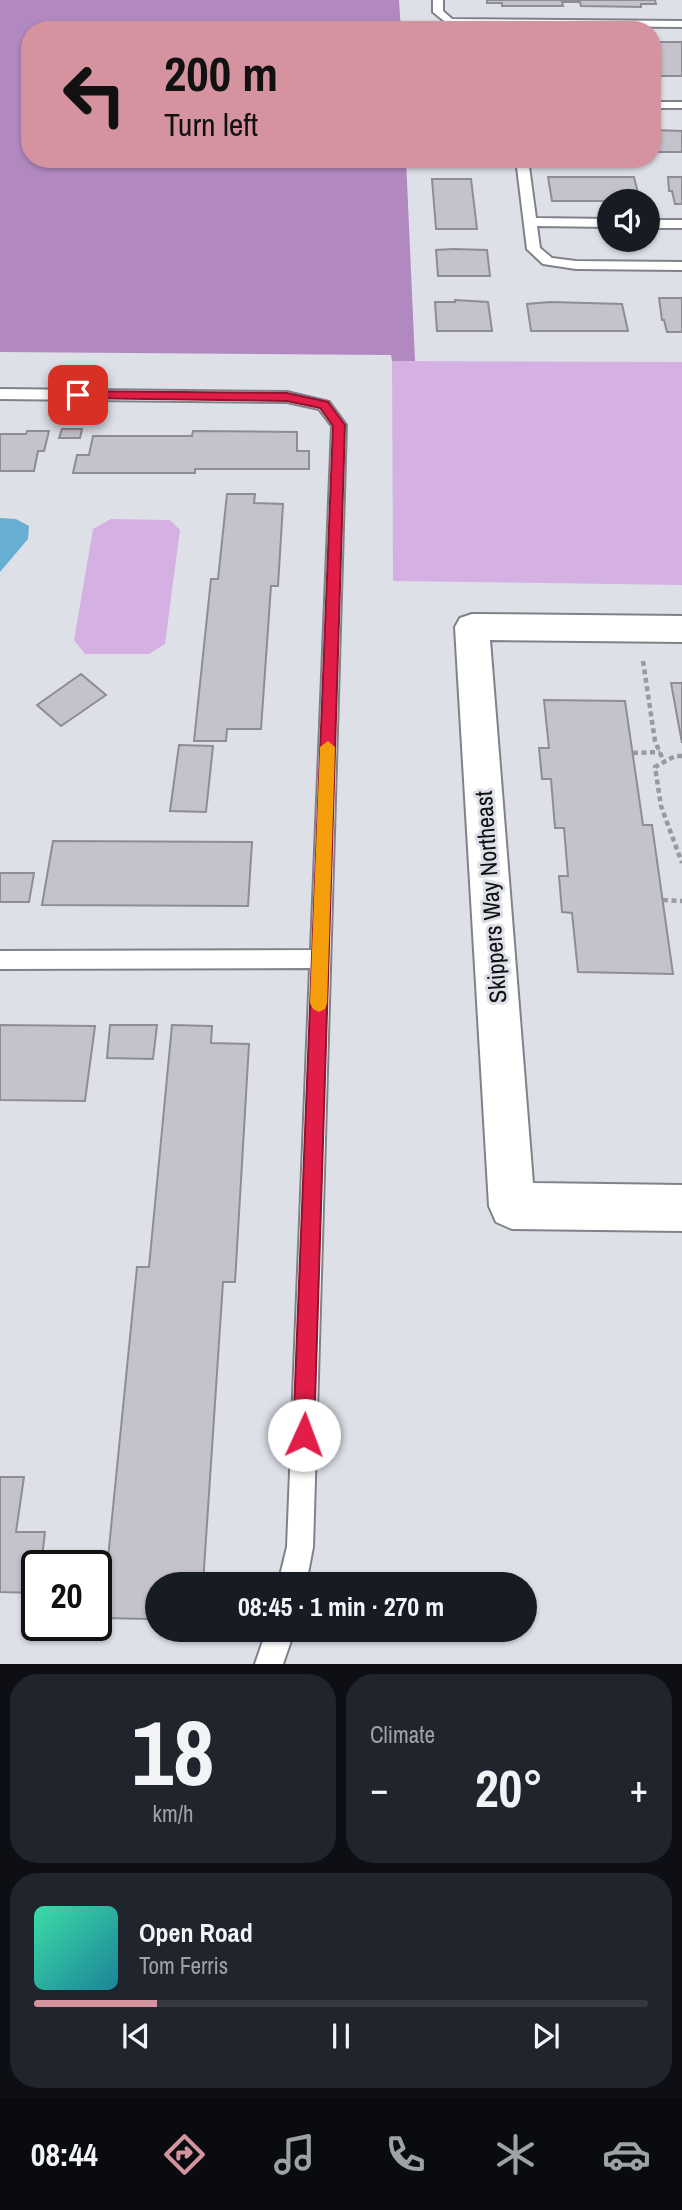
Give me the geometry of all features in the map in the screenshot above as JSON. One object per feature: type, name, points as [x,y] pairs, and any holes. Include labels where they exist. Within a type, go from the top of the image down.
[{"type":"street","name":"Skippers Way Northeast","points":[[682,629],[472,627],[512,1206],[682,1208]]},
{"type":"lane","points":[[438,0],[438,12],[448,21]]},
{"type":"lane","points":[[661,24],[682,24]]},
{"type":"lane","points":[[661,105],[682,105]]},
{"type":"lane","points":[[524,168],[534,249],[548,261],[576,265],[682,266]]},
{"type":"lane","points":[[530,222],[597,223]]},
{"type":"lane","points":[[660,224],[682,224]]},
{"type":"lane","points":[[0,394],[287,397],[324,405],[339,425],[300,1547],[295,1572]]},
{"type":"lane","points":[[0,960],[320,959]]},
{"type":"lane","points":[[269,1664],[277,1642]]},
{"type":"path","points":[[638,628],[656,741],[664,762]]},
{"type":"path","points":[[633,753],[660,752]]},
{"type":"path","points":[[682,756],[655,767],[656,783],[682,863]]},
{"type":"path","points":[[663,900],[682,901]]},
{"type":"shaded area","points":[[0,0],[399,0],[400,21],[21,21],[21,168],[406,168],[415,361],[392,361],[391,355],[0,352]]},
{"type":"shaded area","points":[[392,361],[682,362],[682,585],[393,581]]},
{"type":"shaded area","points":[[111,519],[170,520],[180,530],[165,644],[149,654],[85,654],[74,640],[93,529]]},
{"type":"water","points":[[0,518],[16,519],[29,526],[28,539],[0,572]]},
{"type":"building","points":[[487,0],[655,0],[656,4],[641,4],[641,7],[581,6],[580,2],[562,2],[563,6],[502,6],[502,3],[487,3]]},
{"type":"building","points":[[661,42],[682,42],[682,76],[661,76]]},
{"type":"building","points":[[661,130],[682,131],[682,152],[661,152]]},
{"type":"building","points":[[548,177],[634,177],[637,189],[597,189],[597,201],[552,201]]},
{"type":"building","points":[[668,177],[682,177],[682,204],[675,204],[672,191],[669,191]]},
{"type":"building","points":[[432,179],[471,179],[477,229],[436,229]]},
{"type":"building","points":[[436,250],[487,250],[490,276],[438,276]]},
{"type":"building","points":[[659,298],[682,298],[682,332],[667,332],[662,320]]},
{"type":"building","points":[[435,302],[488,302],[492,331],[437,331]]},
{"type":"building","points":[[527,304],[622,304],[628,331],[531,331]]},
{"type":"building","points":[[62,429],[82,429],[80,438],[59,438]]},
{"type":"building","points":[[27,431],[49,431],[44,451],[38,451],[34,471],[0,471],[0,434],[26,434]]},
{"type":"building","points":[[193,431],[297,432],[297,451],[309,451],[309,469],[73,473],[77,455],[89,455],[93,436],[192,436]]},
{"type":"building","points":[[227,494],[255,494],[254,503],[283,504],[278,586],[271,586],[261,729],[227,729],[226,741],[194,741],[211,579],[218,579]]},
{"type":"building","points":[[81,674],[106,695],[61,726],[37,705]]},
{"type":"building","points":[[671,683],[682,683],[682,743]]},
{"type":"building","points":[[544,700],[625,701],[643,825],[652,825],[673,974],[578,972],[572,913],[562,912],[559,876],[568,876],[564,828],[555,828],[551,779],[542,779],[539,748],[549,748]]},
{"type":"building","points":[[179,745],[213,746],[206,812],[170,811]]},
{"type":"building","points":[[53,841],[252,842],[248,906],[42,905]]},
{"type":"building","points":[[0,873],[34,873],[29,902],[0,902]]},
{"type":"building","points":[[0,1025],[95,1026],[85,1101],[0,1100]]},
{"type":"building","points":[[110,1025],[157,1025],[153,1059],[107,1058]]},
{"type":"building","points":[[172,1025],[212,1026],[211,1043],[249,1044],[235,1282],[223,1282],[204,1572],[145,1572],[145,1619],[112,1618],[112,1550],[109,1550],[137,1267],[149,1267]]},
{"type":"building","points":[[0,1477],[24,1477],[16,1532],[45,1532],[43,1550],[21,1550],[21,1593],[0,1592]]},
{"type":"slow traffic","points":[[319,1003],[328,747]]},
{"type":"route","points":[[78,395],[287,397],[324,405],[339,425],[304,1435]]}]
